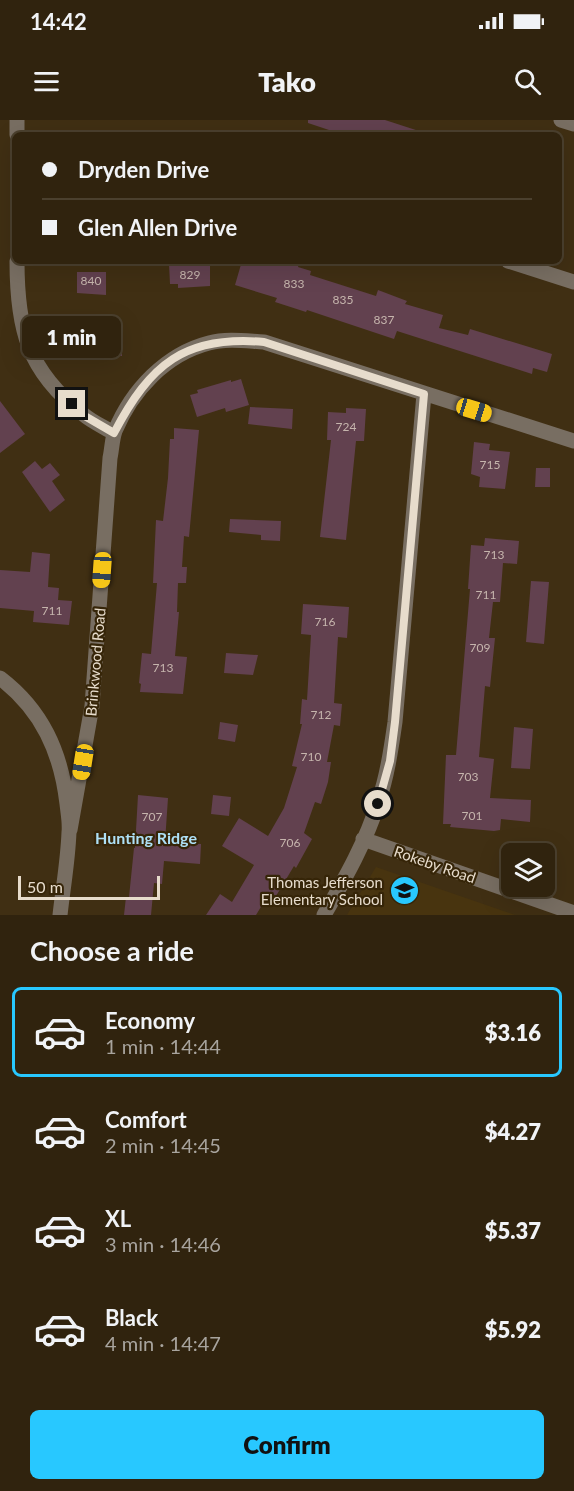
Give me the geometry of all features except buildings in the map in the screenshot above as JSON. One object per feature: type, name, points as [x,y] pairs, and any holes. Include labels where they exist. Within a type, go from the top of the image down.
[{"type":"street","points":[[561,120],[574,124]]},
{"type":"street","points":[[17,264],[20,315],[26,342],[38,368],[83,415],[114,433]]},
{"type":"street","points":[[517,264],[574,282]]},
{"type":"street","name":"Brinkwood Road","points":[[69,830],[92,706],[110,458],[114,433],[142,386],[161,367],[185,352],[210,342],[239,340],[264,342],[574,441]]},
{"type":"street","points":[[324,915],[363,839],[378,804],[390,761],[424,394]]},
{"type":"street","points":[[0,678],[17,691],[38,717],[56,750],[64,782],[69,830],[60,915]]},
{"type":"street","name":"Rokeby Road","points":[[363,839],[574,913]]},
{"type":"shaded area","name":"Thomas Jefferson Elementary School","points":[[376,867],[515,915],[347,915]]},
{"type":"place","name":"Thomas Jefferson Elementary School","points":[[404,891]]},
{"type":"district","name":"Hunting Ridge","points":[[146,837]]},
{"type":"route","points":[[72,404],[83,415],[114,433],[142,386],[161,367],[185,352],[210,342],[239,340],[264,342],[424,394],[395,722],[390,761],[378,804]]}]
